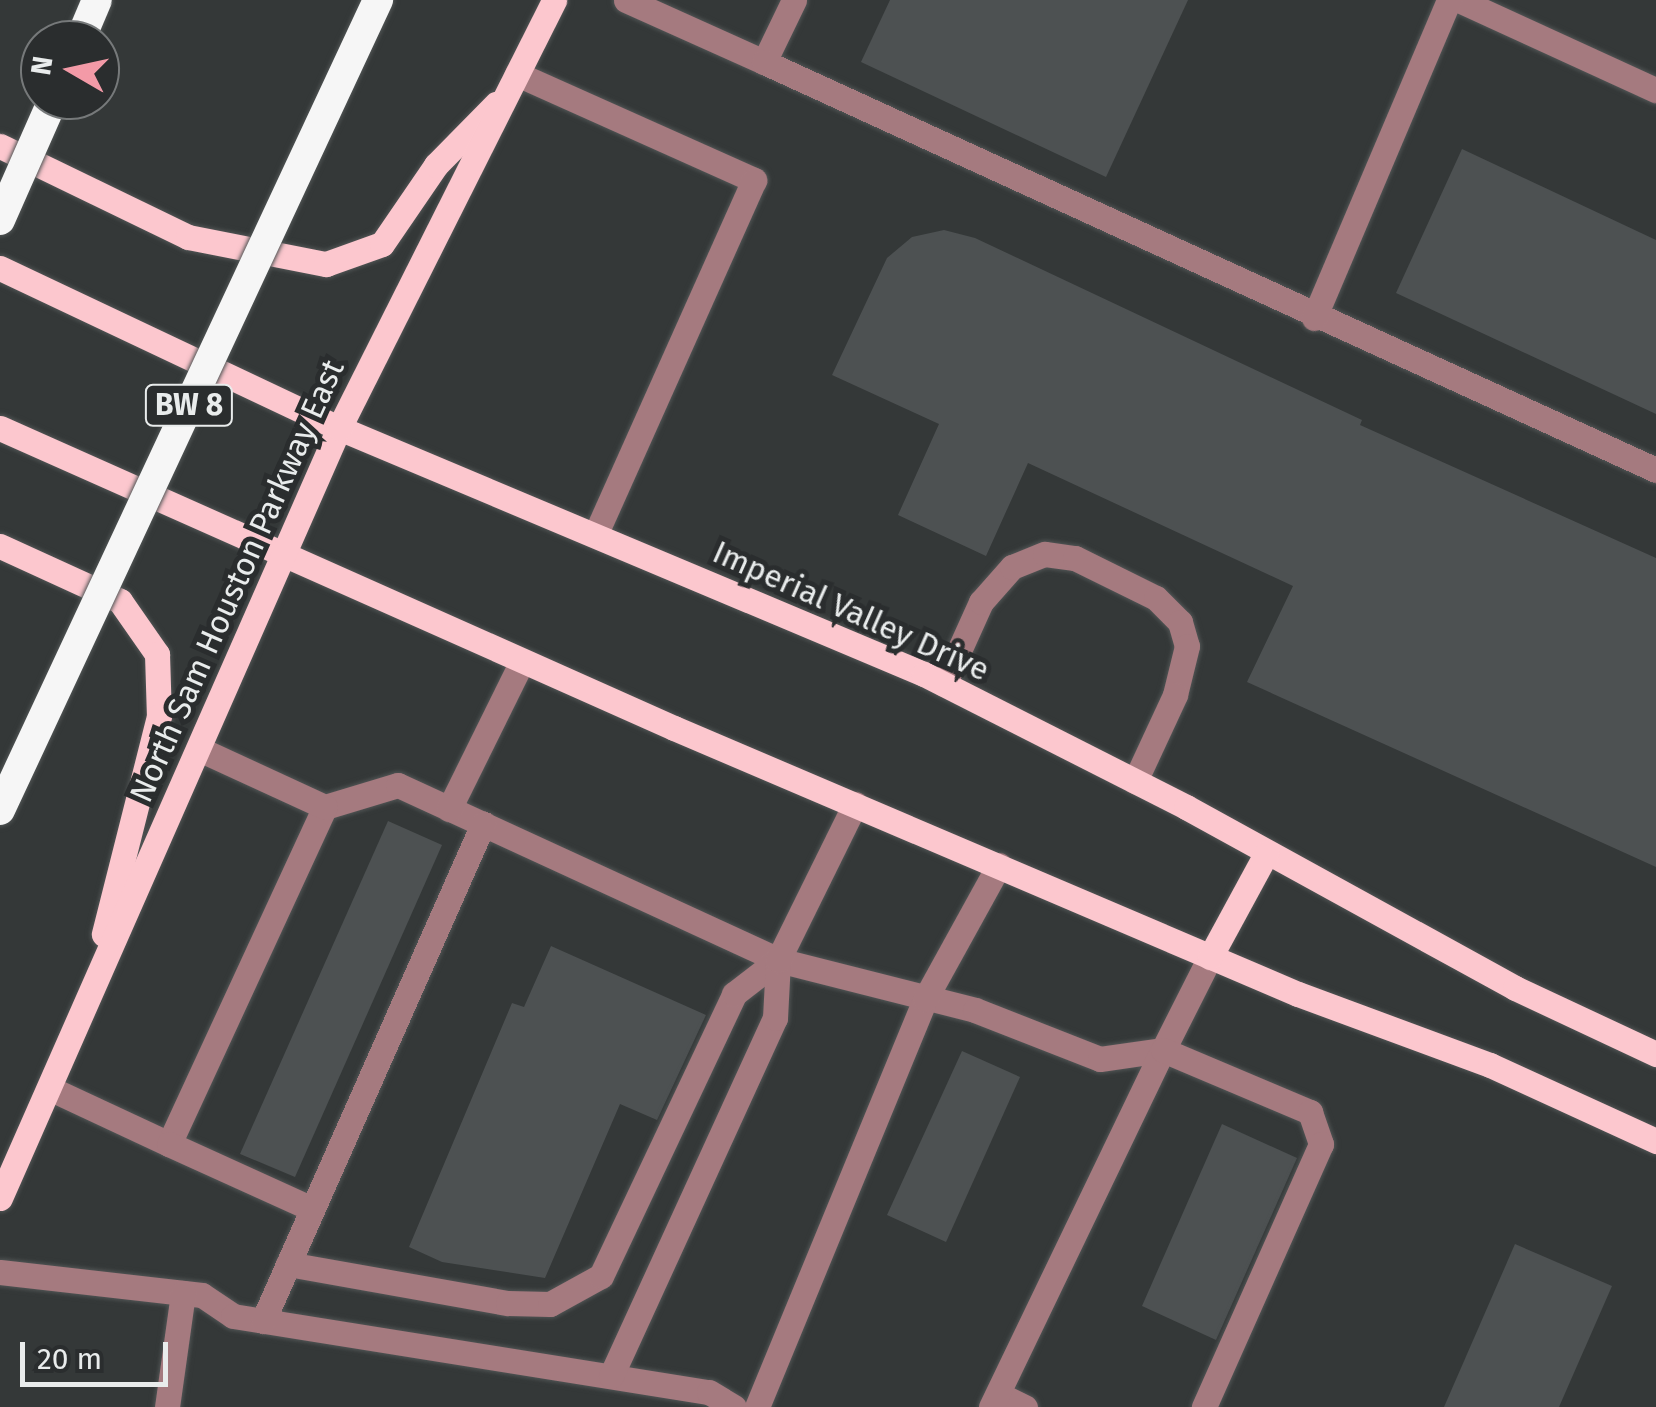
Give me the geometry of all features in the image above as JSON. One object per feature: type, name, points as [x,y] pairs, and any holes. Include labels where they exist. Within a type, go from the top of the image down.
[{"type":"highway","name":"BW 8","points":[[0,810],[378,0]]},
{"type":"highway","points":[[0,220],[44,120]]},
{"type":"main road","name":"North Sam Houston Parkway East","points":[[0,1198],[339,428],[554,0]]},
{"type":"main road","points":[[0,146],[188,236],[326,264],[382,244],[436,166],[512,83]]},
{"type":"main road","name":"Imperial Valley Drive","points":[[0,268],[339,428],[944,684],[1134,781],[1515,988],[1656,1054]]},
{"type":"main road","points":[[0,428],[522,661],[1210,957],[1490,1065],[1656,1142]]},
{"type":"main road","points":[[0,546],[120,601],[157,654],[158,716],[88,1002]]},
{"type":"main road","points":[[1210,957],[1267,852]]},
{"type":"lane","points":[[626,0],[1314,318],[1656,470]]},
{"type":"lane","points":[[764,62],[794,0]]},
{"type":"lane","points":[[1314,318],[1450,0]]},
{"type":"lane","points":[[1458,0],[1656,90]]},
{"type":"lane","points":[[512,83],[754,180],[595,535]]},
{"type":"lane","points":[[944,684],[981,602],[1012,567],[1045,554],[1076,558],[1156,598],[1180,622],[1188,646],[1175,695],[1134,781]]},
{"type":"lane","points":[[450,809],[522,661]]},
{"type":"lane","points":[[199,749],[326,807],[398,785],[778,960],[975,1010],[1100,1059],[1163,1050],[1310,1112],[1320,1144],[1204,1407]]},
{"type":"lane","points":[[611,1376],[775,1018],[778,960],[855,804]]},
{"type":"lane","points":[[170,1144],[326,807]]},
{"type":"lane","points":[[263,1321],[484,824]]},
{"type":"lane","points":[[757,1407],[925,999],[999,866]]},
{"type":"lane","points":[[1025,1407],[994,1400],[1210,957]]},
{"type":"lane","points":[[288,1264],[508,1303],[550,1304],[601,1276],[734,994],[778,960]]},
{"type":"lane","points":[[49,1088],[312,1209]]},
{"type":"lane","points":[[0,1272],[202,1295],[233,1316],[709,1392],[734,1407]]},
{"type":"lane","points":[[168,1407],[183,1293]]},
{"type":"building","points":[[890,0],[1188,0],[1106,177],[861,62]]},
{"type":"building","points":[[1462,149],[1656,240],[1656,414],[1396,293]]},
{"type":"building","points":[[944,230],[975,238],[1362,420],[1360,425],[1656,558],[1656,867],[1247,682],[1293,586],[1028,463],[986,556],[898,515],[939,424],[832,375],[887,258],[912,237]]},
{"type":"building","points":[[388,821],[442,845],[295,1177],[240,1154]]},
{"type":"building","points":[[551,946],[706,1015],[657,1120],[620,1104],[545,1278],[442,1262],[409,1247],[512,1003],[524,1007]]},
{"type":"building","points":[[962,1051],[1020,1077],[946,1242],[887,1215]]},
{"type":"building","points":[[1222,1124],[1297,1158],[1216,1340],[1142,1306]]},
{"type":"building","points":[[1515,1244],[1612,1286],[1559,1407],[1444,1407]]}]
